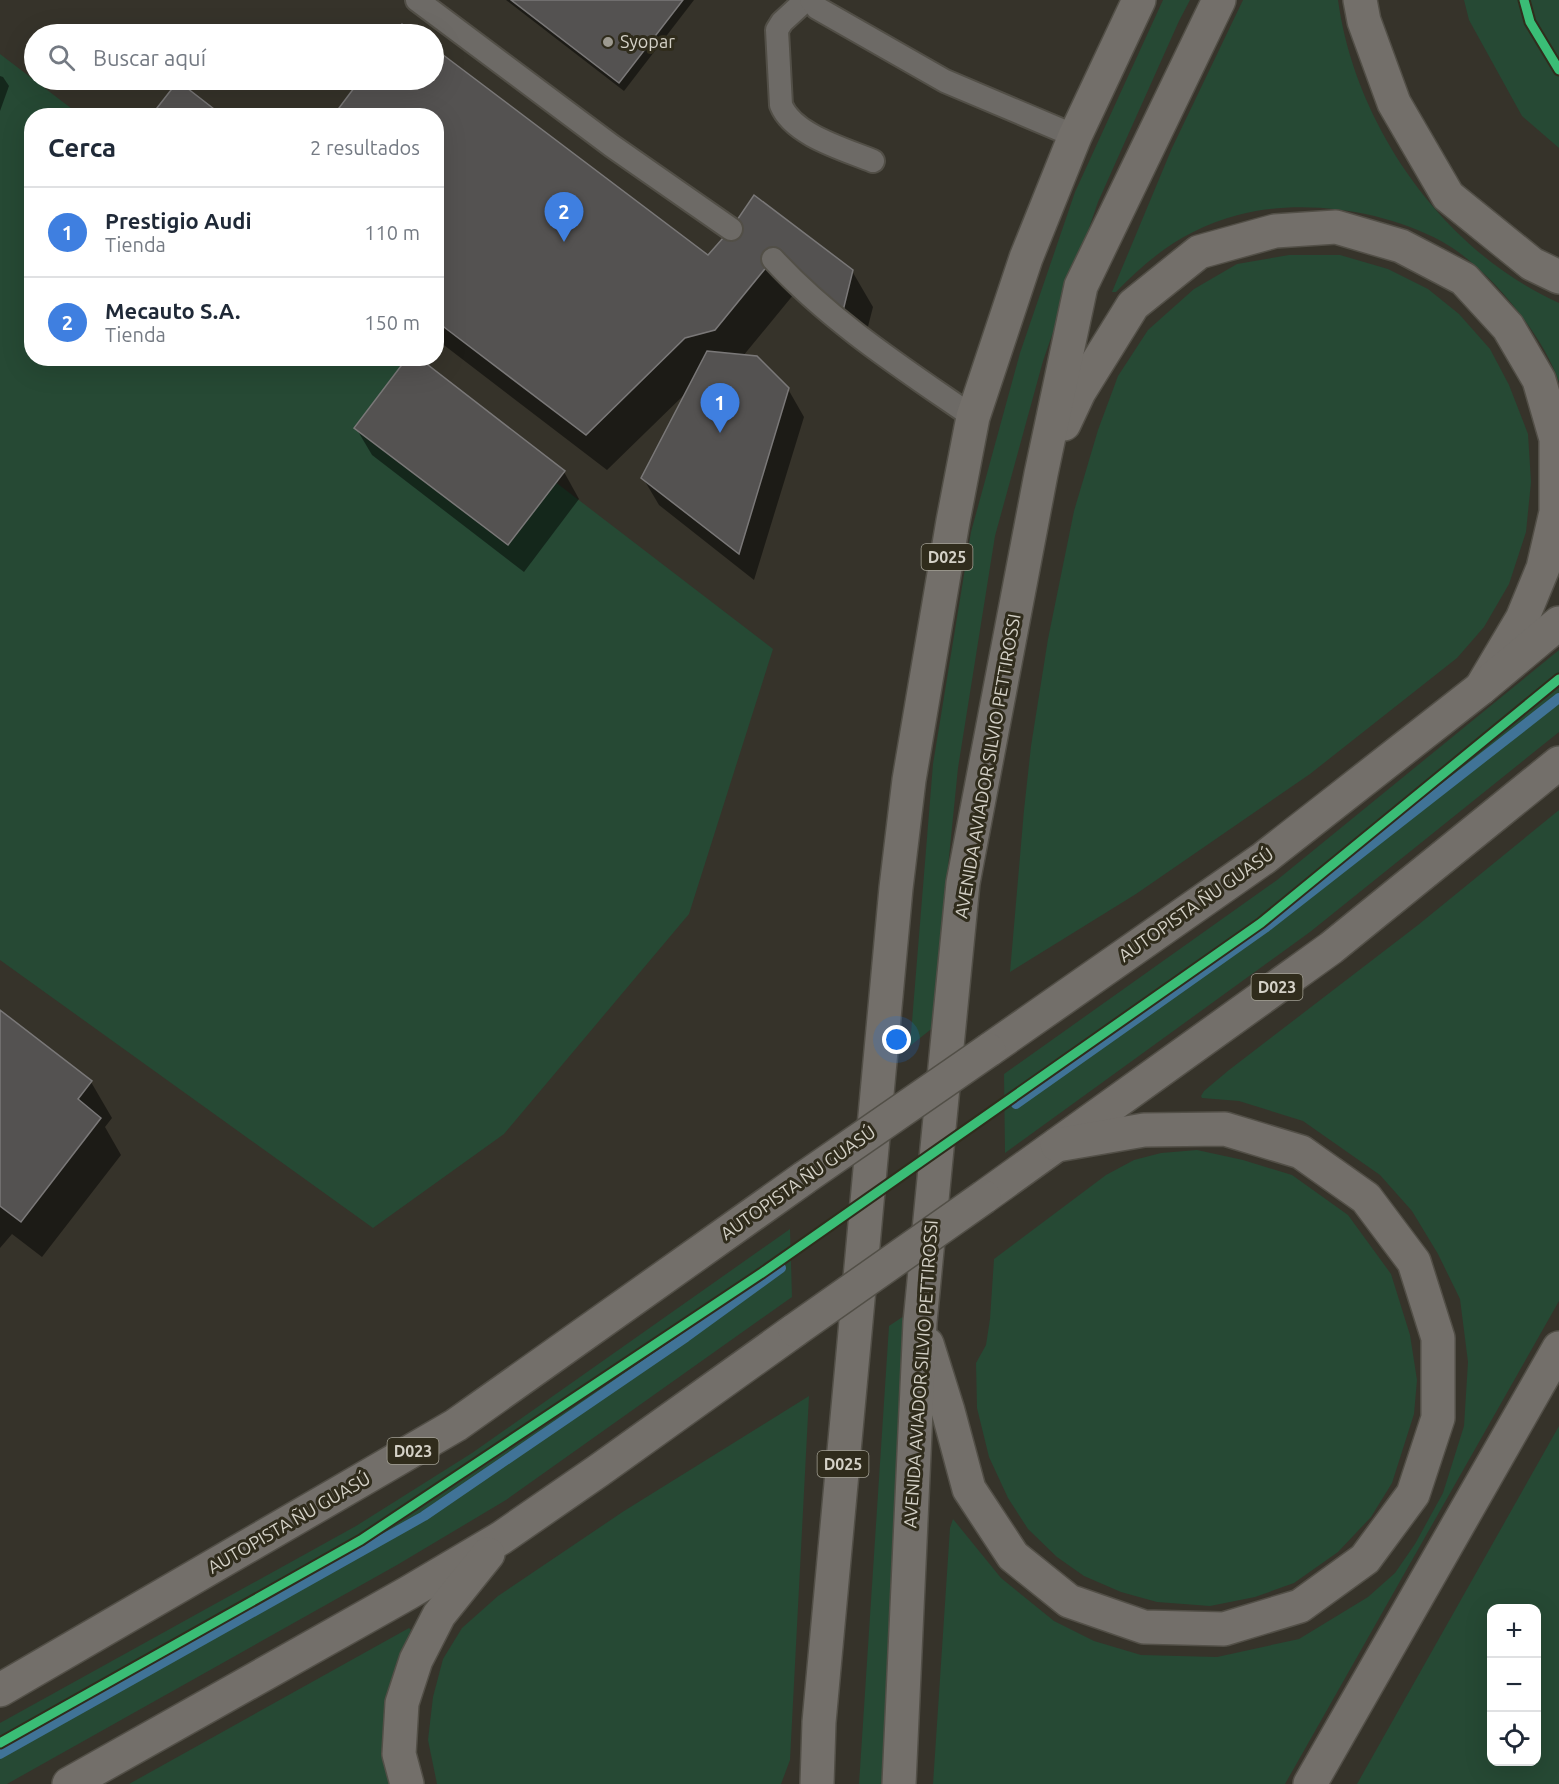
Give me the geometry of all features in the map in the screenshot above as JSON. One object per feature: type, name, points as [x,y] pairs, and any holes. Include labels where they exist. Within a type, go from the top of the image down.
[{"type":"highway","name":"D025","points":[[817,1784],[819,1722],[896,888],[909,780],[953,521],[973,417],[1026,258],[1075,136],[1139,0]]},
{"type":"highway","name":"AVENIDA AVIADOR SILVIO PETTIROSSI","points":[[899,1784],[920,1322],[963,883],[1041,474],[1081,286],[1220,0]]},
{"type":"highway","points":[[1360,0],[1364,21],[1394,103],[1448,196],[1532,264],[1559,277]]},
{"type":"highway","points":[[1041,474],[1079,392],[1133,305],[1199,252],[1275,231],[1336,227],[1401,246],[1464,279],[1508,327],[1539,380],[1556,440],[1556,512],[1543,568],[1522,619],[1481,688]]},
{"type":"highway","name":"AUTOPISTA ÑU GUASÚ","points":[[0,1690],[456,1425],[804,1178],[1264,858],[1481,688],[1559,623]]},
{"type":"highway","name":"D023","points":[[69,1784],[398,1599],[501,1538],[984,1197],[1331,948],[1559,764]]},
{"type":"highway","points":[[920,1322],[948,1411],[969,1489],[1013,1556],[1070,1601],[1144,1627],[1224,1629],[1300,1606],[1365,1559],[1413,1494],[1438,1418],[1438,1338],[1417,1273],[1413,1262],[1366,1198],[1301,1152],[1224,1129],[1144,1130],[1057,1145]]},
{"type":"highway","points":[[1310,1784],[1559,1348]]},
{"type":"highway","points":[[407,1784],[399,1755],[402,1703],[416,1660],[439,1615],[501,1538]]},
{"type":"highway","points":[[803,1784],[819,1722]]},
{"type":"lane","points":[[417,0],[612,146],[731,229]]},
{"type":"lane","points":[[806,0],[782,22],[777,30],[783,111],[800,129],[873,161]]},
{"type":"lane","points":[[811,0],[818,8],[945,81],[1075,136]]},
{"type":"lane","points":[[773,259],[865,342],[973,417]]},
{"type":"green space","points":[[1163,0],[1190,0],[1098,202],[1043,361],[995,536],[958,768],[941,936],[935,1026],[910,1046],[933,764],[971,532],[1020,353],[1075,192]]},
{"type":"green space","points":[[1243,0],[1338,0],[1348,47],[1363,93],[1385,137],[1411,179],[1443,217],[1478,251],[1517,280],[1559,303],[1559,382],[1540,343],[1511,302],[1476,266],[1441,241],[1418,230],[1368,215],[1342,210],[1288,208],[1238,215],[1202,228],[1171,245],[1143,266],[1116,292],[1112,292],[1172,148]]},
{"type":"green space","points":[[1464,0],[1559,0],[1559,148],[1522,116],[1469,20]]},
{"type":"green space","points":[[0,54],[24,72],[24,90],[47,90],[71,108],[24,108],[24,366],[404,366],[773,649],[689,914],[504,1134],[373,1228],[0,960]]},
{"type":"green space","points":[[1289,255],[1340,255],[1388,269],[1428,289],[1459,314],[1490,349],[1509,385],[1528,434],[1531,482],[1526,532],[1509,584],[1484,627],[1457,658],[1310,774],[1136,894],[1010,972],[1031,746],[1048,639],[1074,511],[1098,430],[1118,376],[1148,330],[1194,289],[1237,264]]},
{"type":"green space","points":[[1559,650],[1559,732],[1310,932],[1005,1153],[1004,1074],[1277,880]]},
{"type":"green space","points":[[1559,810],[1559,1301],[1285,1784],[933,1784],[950,1528],[953,1519],[1001,1578],[1054,1621],[1094,1641],[1141,1655],[1217,1657],[1299,1639],[1368,1597],[1395,1573],[1415,1544],[1443,1493],[1464,1426],[1468,1362],[1460,1299],[1438,1254],[1412,1211],[1380,1175],[1303,1121],[1239,1101],[1202,1098],[1201,1096],[1229,1070],[1418,925]]},
{"type":"green space","points":[[1197,1150],[1243,1160],[1292,1175],[1348,1215],[1391,1274],[1410,1335],[1417,1380],[1414,1414],[1392,1483],[1371,1517],[1338,1552],[1294,1583],[1255,1597],[1210,1606],[1157,1602],[1121,1592],[1084,1576],[1057,1557],[1028,1529],[1008,1498],[989,1457],[977,1408],[976,1363],[986,1345],[994,1259],[1106,1175],[1134,1160],[1161,1153]]},
{"type":"green space","points":[[790,1229],[792,1297],[506,1500],[397,1565],[7,1784],[0,1784],[0,1723],[356,1526],[472,1453]]},
{"type":"green space","points":[[913,1310],[882,1784],[859,1784],[889,1326]]},
{"type":"green space","points":[[809,1396],[790,1760],[781,1784],[437,1784],[428,1740],[433,1697],[443,1659],[462,1628],[498,1596],[624,1511]]},
{"type":"green space","points":[[1559,1426],[1559,1784],[1357,1784]]},
{"type":"green space","points":[[409,1628],[411,1630],[396,1665],[385,1708],[392,1784],[129,1784]]},
{"type":"building","name":"Syopar","points":[[511,0],[683,0],[619,83]]},
{"type":"building","points":[[444,56],[708,255],[731,229],[754,195],[853,270],[842,315],[773,259],[715,330],[685,338],[586,435],[444,327],[444,108],[339,108],[352,90],[444,90]]},
{"type":"building","points":[[171,90],[190,90],[213,108],[157,108]]},
{"type":"building","points":[[707,351],[757,356],[789,388],[739,554],[641,478]]},
{"type":"building","points":[[401,366],[429,366],[565,471],[508,545],[354,428]]},
{"type":"building","points":[[0,1010],[92,1081],[78,1099],[101,1118],[21,1222],[0,1206]]},
{"type":"waterway","points":[[1016,1104],[1265,928],[1559,698]]},
{"type":"waterway","points":[[0,1754],[424,1516],[686,1337],[781,1268]]},
{"type":"cycle path","points":[[1524,0],[1530,22],[1559,70]]},
{"type":"cycle path","points":[[0,1743],[361,1540],[762,1273],[1261,923],[1559,679]]},
{"type":"place","name":"Syopar","points":[[608,42]]},
{"type":"place","name":"Mecauto S.A.","points":[[564,242]]},
{"type":"place","name":"Prestigio Audi","points":[[720,433]]}]
